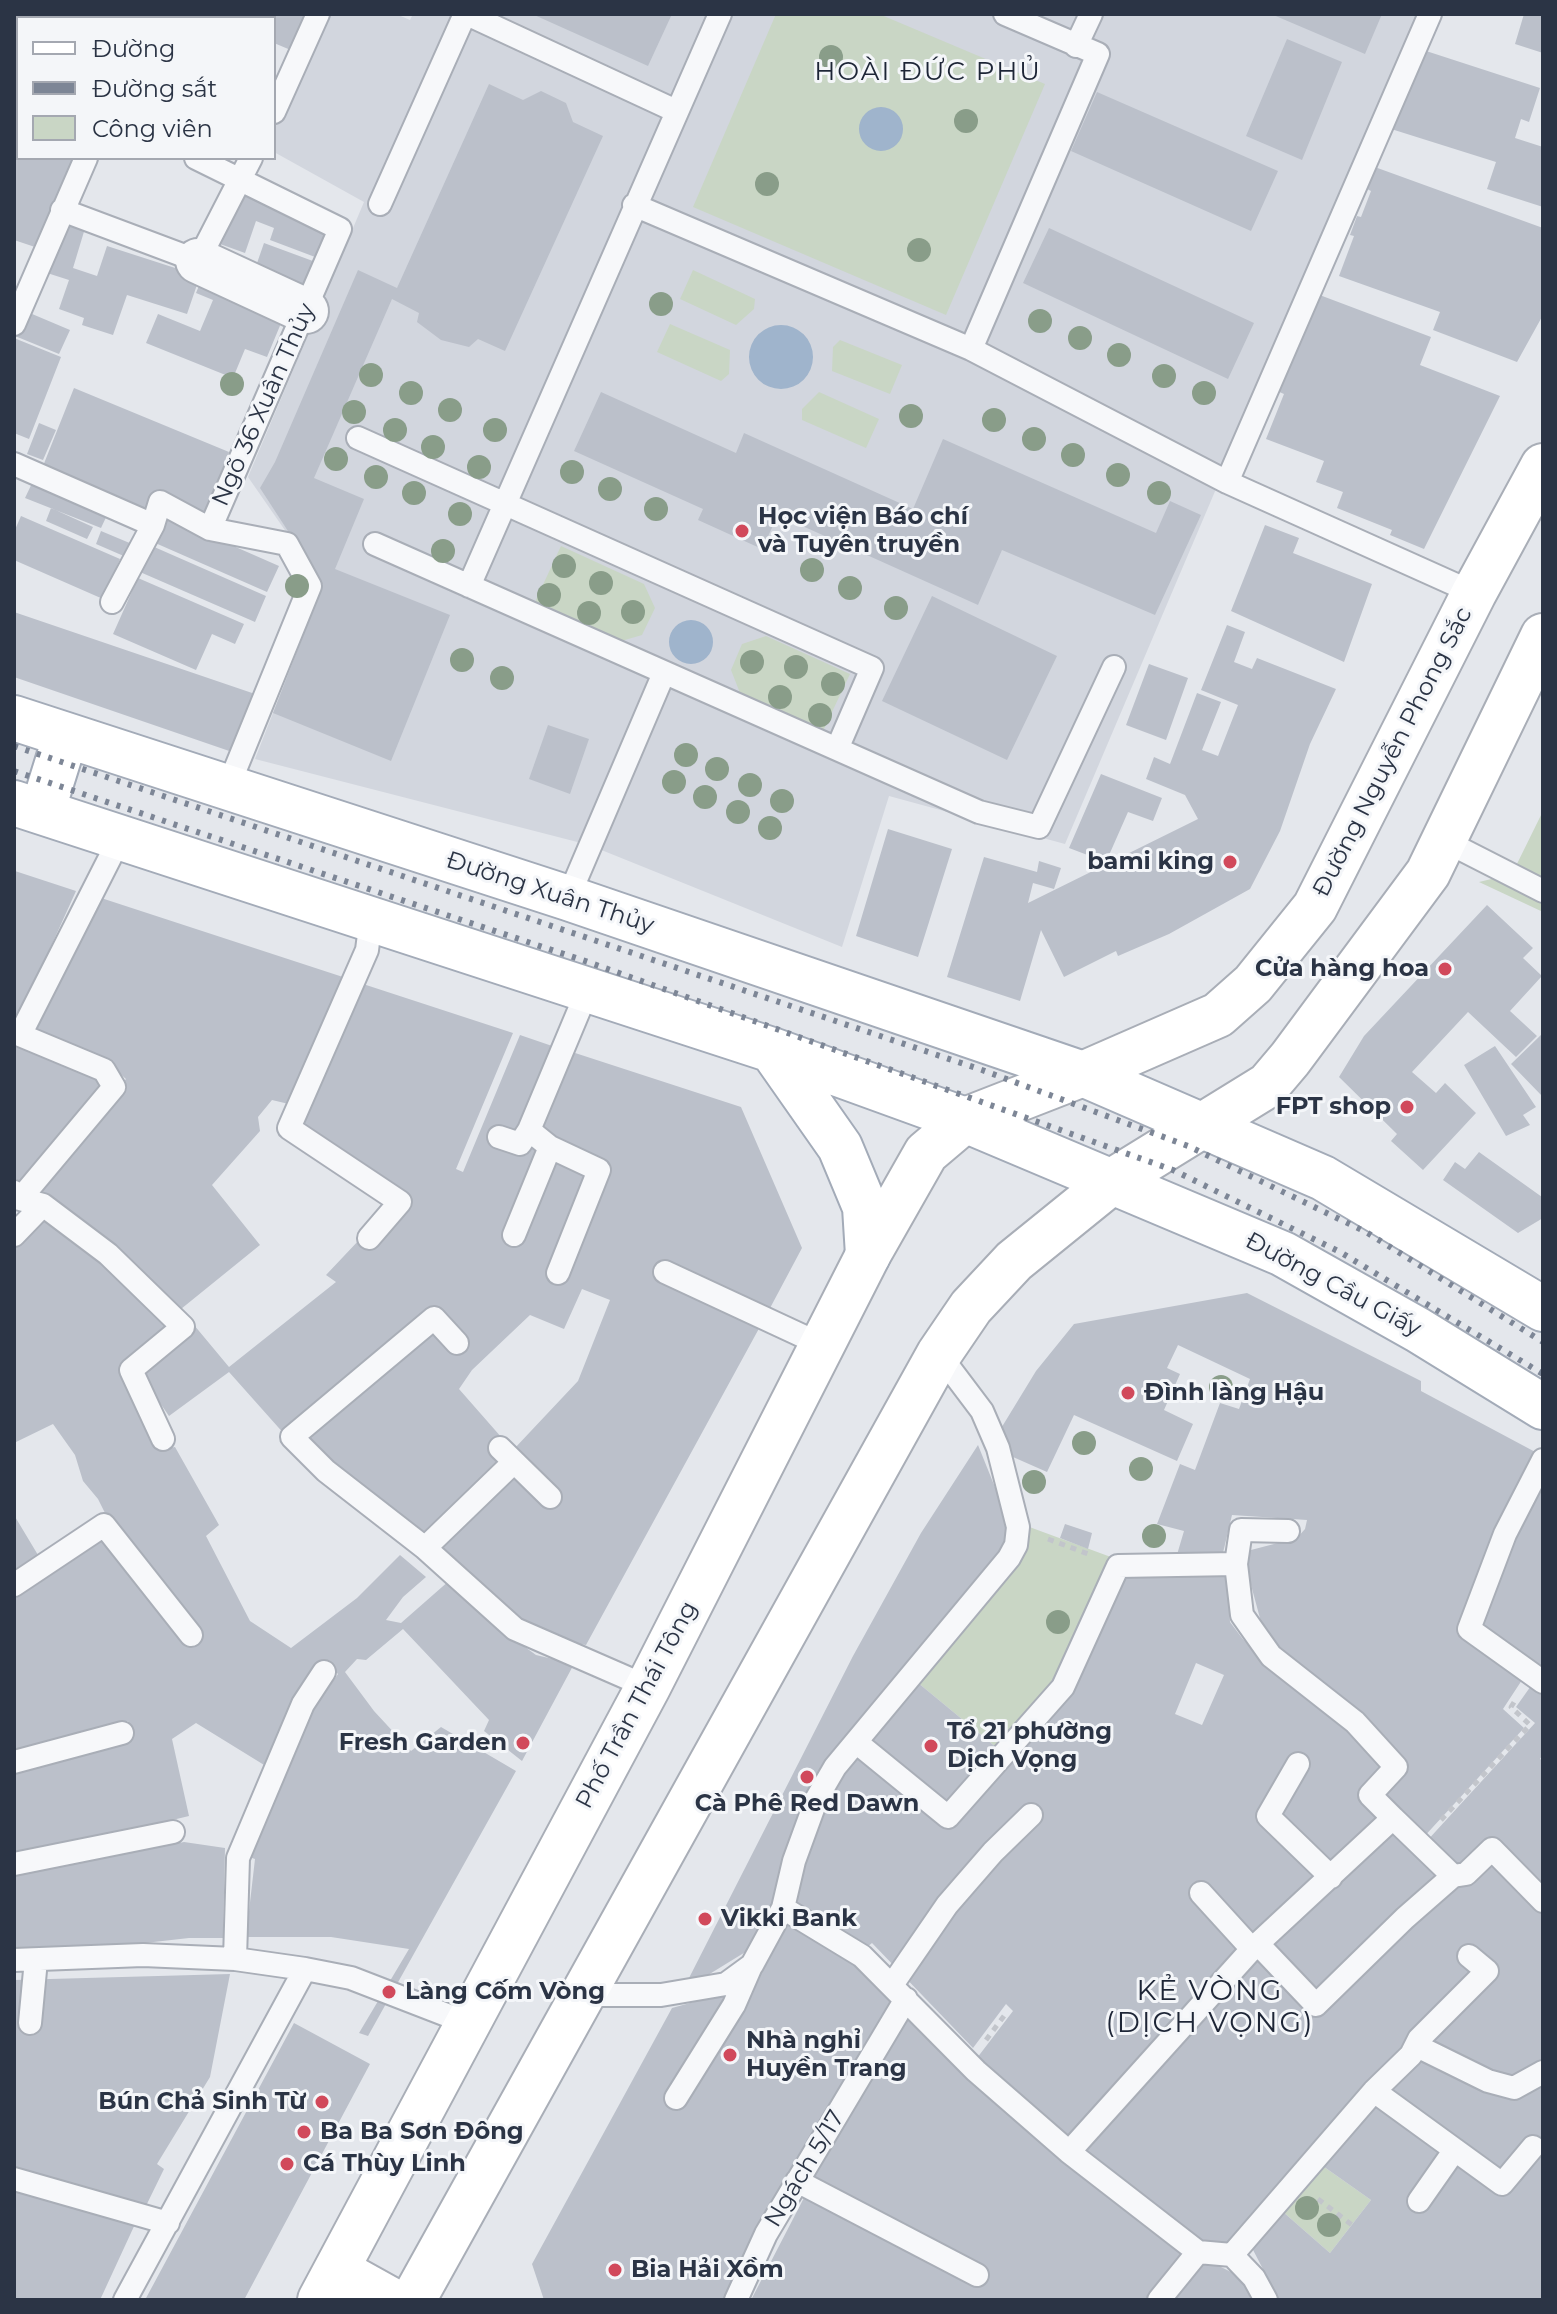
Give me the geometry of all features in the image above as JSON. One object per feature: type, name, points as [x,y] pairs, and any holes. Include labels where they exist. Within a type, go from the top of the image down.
[{"type":"main road","name":"Đường Nguyễn Phong Sắc","points":[[965,1120],[1083,1074],[1218,1015],[1253,984],[1315,907],[1474,593],[1543,466]]},
{"type":"main road","points":[[413,2300],[939,1354],[971,1307],[1014,1261],[1114,1180],[1268,1085],[1290,1059],[1367,960],[1428,873],[1543,636]]},
{"type":"main road","name":"Đường Xuân Thủy","points":[[14,718],[568,898],[1083,1074],[1202,1123]]},
{"type":"main road","points":[[66,735],[28,808],[772,1050],[965,1120]]},
{"type":"main road","points":[[772,1050],[840,1147],[865,1207],[868,1255]]},
{"type":"main road","name":"Đường Cầu Giấy","points":[[965,1120],[1114,1180],[1283,1254],[1418,1330],[1543,1407]]},
{"type":"main road","name":"Phố Trần Thái Tông","points":[[329,2285],[648,1687],[868,1255],[926,1153],[965,1120]]},
{"type":"main road","points":[[1202,1123],[1323,1178],[1543,1309]]},
{"type":"main road","points":[[329,2285],[391,2300]]},
{"type":"street","points":[[198,261],[306,311]]},
{"type":"lane","points":[[276,104],[284,70],[318,14]]},
{"type":"lane","points":[[380,204],[466,14],[676,111]]},
{"type":"lane","points":[[469,586],[720,14]]},
{"type":"lane","points":[[971,349],[1098,54],[1005,14]]},
{"type":"lane","points":[[1076,46],[1091,14]]},
{"type":"lane","points":[[1227,482],[1430,14]]},
{"type":"lane","points":[[14,324],[85,160]]},
{"type":"lane","points":[[62,210],[198,261],[246,168],[206,160]]},
{"type":"lane","name":"Ngõ 36 Xuân Thủy","points":[[228,787],[310,586],[287,544],[210,529],[340,229],[246,168]]},
{"type":"lane","points":[[634,205],[971,349],[1227,482],[1474,593]]},
{"type":"lane","points":[[358,438],[872,668],[837,749]]},
{"type":"lane","points":[[14,464],[153,525]]},
{"type":"lane","points":[[112,602],[153,525],[160,502],[210,529]]},
{"type":"lane","points":[[375,544],[979,812],[1039,827],[1114,667]]},
{"type":"lane","points":[[568,898],[664,673]]},
{"type":"lane","points":[[120,838],[17,1038],[104,1070],[114,1087],[17,1196],[43,1205],[108,1254],[183,1327],[131,1370],[163,1439]]},
{"type":"lane","points":[[1445,841],[1543,891]]},
{"type":"lane","points":[[369,1238],[400,1202],[289,1128],[367,950],[371,919]]},
{"type":"lane","points":[[499,1137],[520,1144],[529,1130],[588,989]]},
{"type":"lane","points":[[529,1130],[550,1147],[599,1170],[558,1273]]},
{"type":"lane","points":[[514,1235],[550,1147]]},
{"type":"lane","points":[[14,1235],[43,1205]]},
{"type":"lane","points":[[665,1272],[822,1345]]},
{"type":"lane","points":[[457,1343],[434,1318],[292,1437],[326,1471],[425,1548],[515,1629],[648,1687]]},
{"type":"lane","points":[[676,2098],[734,2005],[783,1908],[794,1861],[817,1798],[835,1767],[1009,1558],[1016,1545],[1018,1527],[998,1448],[982,1411],[939,1354]]},
{"type":"lane","points":[[425,1548],[507,1455],[550,1497]]},
{"type":"lane","points":[[1538,1678],[1469,1629],[1505,1534],[1543,1460]]},
{"type":"lane","points":[[14,1585],[104,1525],[191,1635]]},
{"type":"lane","points":[[1288,1531],[1241,1530],[1236,1564],[1242,1615],[1271,1656],[1355,1722],[1396,1767],[1370,1795],[1453,1876]]},
{"type":"lane","points":[[856,1742],[948,1817],[1063,1687],[1118,1566],[1236,1564]]},
{"type":"lane","points":[[235,1959],[238,1858],[303,1704],[324,1672]]},
{"type":"lane","points":[[14,1762],[122,1733]]},
{"type":"lane","points":[[1298,1764],[1268,1816],[1331,1877]]},
{"type":"lane","name":"Ngách 5/17","points":[[736,2300],[766,2234],[947,1905],[993,1852],[1031,1815]]},
{"type":"lane","points":[[1069,2152],[1255,1946],[1393,1818]]},
{"type":"lane","points":[[14,1864],[173,1832]]},
{"type":"lane","points":[[1201,1893],[1316,2005],[1453,1876],[1466,1874],[1492,1849],[1543,1901]]},
{"type":"lane","points":[[783,1908],[862,1956],[976,2071],[1069,2152],[1198,2252],[1232,2255],[1254,2278],[1266,2300]]},
{"type":"lane","points":[[30,2023],[25,1960],[143,1955],[235,1959],[351,1978],[470,2024]]},
{"type":"lane","points":[[1232,2255],[1417,2046],[1419,2039],[1487,1971],[1469,1956]]},
{"type":"lane","points":[[582,1995],[661,1995],[726,1984],[752,1965]]},
{"type":"lane","points":[[125,2300],[305,1969]]},
{"type":"lane","points":[[1417,2046],[1488,2081],[1514,2088],[1542,2075]]},
{"type":"lane","points":[[1374,2091],[1502,2184],[1533,2147]]},
{"type":"lane","points":[[1419,2201],[1454,2151]]},
{"type":"lane","points":[[14,2179],[168,2223]]},
{"type":"lane","points":[[797,2181],[977,2275]]},
{"type":"lane","points":[[1159,2300],[1198,2252]]},
{"type":"path","points":[[1018,1527],[1118,1566]]},
{"type":"path","points":[[1420,1844],[1530,1725],[1511,1707],[1538,1678]]},
{"type":"path","points":[[1294,2183],[1352,2225]]},
{"type":"shaded area","name":"Học viện Báo chí và Tuyên truyền","points":[[328,14],[396,14],[410,20],[413,14],[1418,14],[1065,844],[889,796],[842,947],[589,845],[255,759],[323,585],[248,477],[364,202],[276,153],[276,126]]},
{"type":"green space","points":[[776,14],[879,14],[1045,84],[946,315],[693,207]]},
{"type":"green space","points":[[693,270],[755,299],[754,309],[736,325],[680,299]]},
{"type":"green space","points":[[670,324],[730,350],[729,374],[721,381],[657,352]]},
{"type":"green space","points":[[840,340],[902,365],[890,394],[832,371],[833,347]]},
{"type":"green space","points":[[819,392],[879,419],[866,448],[802,420],[802,409]]},
{"type":"green space","points":[[561,546],[644,584],[655,608],[642,635],[618,642],[534,604]]},
{"type":"green space","points":[[766,636],[850,674],[823,731],[740,693],[731,670],[742,644]]},
{"type":"green space","points":[[1543,811],[1543,912],[1479,882],[1512,874]]},
{"type":"green space","points":[[1024,1525],[1119,1560],[1061,1681],[997,1748],[917,1682]]},
{"type":"green space","points":[[1320,2164],[1371,2200],[1330,2253],[1282,2211]]},
{"type":"water","points":[[881,107],[896,114],[903,129],[896,144],[881,151],[866,144],[859,129],[866,114]]},
{"type":"water","points":[[781,325],[799,331],[807,339],[813,357],[807,375],[799,383],[781,389],[763,383],[755,375],[749,357],[755,339],[763,331]]},
{"type":"water","points":[[691,620],[707,626],[713,642],[707,658],[691,664],[675,658],[669,642],[675,626]]},
{"type":"building","points":[[71,14],[139,14],[138,16]]},
{"type":"building","points":[[209,14],[310,14],[293,51],[276,44],[276,16]]},
{"type":"building","points":[[532,14],[672,14],[648,66]]},
{"type":"building","points":[[1271,14],[1382,14],[1365,54]]},
{"type":"building","points":[[1524,14],[1543,14],[1543,53],[1515,44]]},
{"type":"building","points":[[1287,39],[1342,62],[1302,160],[1246,136]]},
{"type":"building","points":[[1420,49],[1540,88],[1529,122],[1521,119],[1515,138],[1543,147],[1543,207],[1487,189],[1496,162],[1388,128]]},
{"type":"building","points":[[489,84],[523,100],[541,91],[566,103],[573,122],[603,136],[505,351],[478,339],[469,347],[441,340],[417,322],[419,313],[392,299],[314,478],[364,499],[335,569],[450,615],[391,761],[273,713],[323,585],[260,488],[275,462],[358,270],[397,288]]},
{"type":"building","points":[[1097,92],[1278,171],[1251,231],[1071,151]]},
{"type":"building","points":[[14,156],[16,160],[77,160],[44,250],[14,240]]},
{"type":"building","points":[[1372,166],[1543,228],[1543,315],[1517,362],[1433,330],[1440,312],[1339,276],[1354,236],[1350,235],[1357,216],[1361,217],[1371,191],[1363,187]]},
{"type":"building","points":[[240,192],[335,227],[323,260],[270,240],[274,228],[256,221],[245,253],[220,244]]},
{"type":"building","points":[[61,217],[86,225],[73,268],[97,276],[107,246],[200,276],[187,314],[127,295],[113,335],[82,325],[84,318],[59,309],[69,280],[44,272]]},
{"type":"building","points":[[1049,228],[1254,323],[1228,379],[1023,283]]},
{"type":"building","points":[[264,243],[321,264],[307,303],[256,266]]},
{"type":"building","points":[[205,271],[289,304],[267,357],[245,349],[233,378],[146,343],[158,314],[200,331],[213,300],[196,293]]},
{"type":"building","points":[[1317,294],[1431,337],[1420,365],[1500,396],[1424,549],[1390,535],[1392,530],[1337,508],[1343,492],[1316,482],[1324,461],[1266,439],[1284,394],[1277,391]]},
{"type":"building","points":[[25,311],[70,330],[59,354],[15,336]]},
{"type":"building","points":[[14,338],[61,357],[29,439],[14,433]]},
{"type":"building","points":[[74,388],[229,452],[205,513],[155,493],[148,512],[43,466]]},
{"type":"building","points":[[601,392],[736,453],[744,433],[913,509],[943,439],[1156,533],[1170,501],[1201,515],[1155,615],[1002,550],[978,605],[778,515],[762,549],[698,520],[703,509],[574,451]]},
{"type":"building","points":[[39,423],[56,430],[43,460],[27,454]]},
{"type":"building","points":[[34,479],[109,511],[101,528],[25,498]]},
{"type":"building","points":[[51,508],[93,527],[87,539],[46,521]]},
{"type":"building","points":[[21,516],[120,559],[103,599],[14,560],[14,532]]},
{"type":"building","points":[[165,516],[279,566],[267,592],[153,542]]},
{"type":"building","points":[[1265,525],[1299,538],[1293,553],[1372,584],[1344,662],[1231,611]]},
{"type":"building","points":[[101,531],[132,544],[126,557],[96,544]]},
{"type":"building","points":[[152,546],[266,596],[255,622],[140,572]]},
{"type":"building","points":[[138,578],[244,624],[235,644],[212,634],[196,670],[113,634]]},
{"type":"building","points":[[932,596],[1057,656],[1007,760],[882,701]]},
{"type":"building","points":[[14,612],[258,695],[238,754],[14,677]]},
{"type":"building","points":[[1227,625],[1245,632],[1234,662],[1252,669],[1257,658],[1336,689],[1310,744],[1280,831],[1250,889],[1169,934],[1118,956],[1116,951],[1064,977],[1041,930],[1020,1001],[947,977],[984,857],[1037,872],[1039,861],[1061,868],[1054,889],[1033,883],[1028,903],[1198,819],[1185,795],[1146,779],[1154,757],[1170,764],[1197,693],[1221,702],[1202,750],[1218,756],[1238,705],[1201,690]]},
{"type":"building","points":[[1149,664],[1188,678],[1166,740],[1126,725]]},
{"type":"building","points":[[548,725],[589,739],[570,794],[529,779]]},
{"type":"building","points":[[1101,774],[1162,798],[1153,821],[1128,812],[1106,862],[1069,848]]},
{"type":"building","points":[[888,829],[952,849],[918,957],[856,936]]},
{"type":"building","points":[[14,872],[76,891],[14,1028]]},
{"type":"building","points":[[95,896],[346,978],[293,1105],[272,1100],[258,1117],[260,1131],[212,1185],[260,1245],[181,1309],[124,1258],[36,1189],[126,1079],[109,1064],[31,1030]]},
{"type":"building","points":[[1487,905],[1533,948],[1523,958],[1542,976],[1510,1011],[1537,1036],[1516,1057],[1468,1012],[1412,1072],[1436,1093],[1445,1083],[1476,1113],[1423,1170],[1391,1141],[1397,1134],[1339,1077],[1364,1036]]},
{"type":"building","points":[[360,983],[513,1033],[456,1169],[463,1172],[520,1035],[558,1048],[520,1136],[498,1131],[495,1140],[521,1150],[529,1138],[539,1143],[512,1228],[511,1238],[516,1242],[552,1156],[590,1172],[550,1277],[562,1279],[607,1165],[537,1131],[569,1051],[741,1107],[802,1248],[769,1310],[662,1266],[658,1276],[762,1323],[586,1645],[545,1639],[500,1610],[436,1546],[513,1476],[550,1509],[560,1497],[542,1473],[514,1449],[578,1381],[610,1300],[582,1289],[564,1329],[530,1315],[472,1370],[459,1389],[502,1438],[491,1447],[506,1465],[420,1537],[406,1520],[399,1522],[305,1437],[434,1328],[458,1353],[465,1343],[434,1310],[286,1436],[229,1372],[169,1416],[140,1374],[158,1363],[157,1357],[194,1325],[229,1367],[336,1282],[326,1275],[360,1239],[368,1245],[410,1199],[299,1124],[332,1058]]},
{"type":"building","points":[[1543,1033],[1543,1097],[1511,1064]]},
{"type":"building","points":[[20,1045],[100,1078],[105,1091],[22,1185],[14,1177],[14,1049]]},
{"type":"building","points":[[1495,1046],[1536,1107],[1523,1115],[1530,1125],[1506,1136],[1464,1065]]},
{"type":"building","points":[[1479,1152],[1542,1197],[1543,1218],[1518,1233],[1443,1180],[1455,1162],[1465,1169]]},
{"type":"building","points":[[42,1214],[101,1258],[172,1324],[122,1373],[164,1449],[175,1447],[219,1525],[206,1536],[250,1621],[291,1648],[357,1598],[400,1555],[426,1577],[403,1597],[386,1620],[401,1623],[450,1580],[496,1626],[536,1655],[574,1664],[522,1761],[484,1731],[489,1720],[403,1629],[366,1660],[357,1659],[345,1672],[374,1711],[411,1751],[441,1727],[516,1771],[368,2036],[359,2033],[409,1949],[331,1937],[246,1937],[255,1859],[246,1856],[312,1712],[338,1674],[325,1662],[269,1768],[196,1723],[172,1739],[189,1816],[14,1858],[14,1770],[79,1756],[127,1740],[134,1734],[128,1721],[14,1755],[14,1599],[79,1554],[107,1517],[98,1499],[83,1481],[75,1455],[53,1424],[14,1443],[14,1244]]},
{"type":"building","points":[[1247,1293],[1421,1381],[1421,1391],[1539,1454],[1462,1633],[1522,1680],[1503,1709],[1524,1728],[1421,1840],[1377,1797],[1409,1768],[1282,1652],[1261,1622],[1244,1559],[1251,1550],[1297,1538],[1305,1529],[1307,1520],[1232,1515],[1222,1557],[1176,1558],[1184,1531],[1157,1524],[1180,1464],[1195,1470],[1220,1403],[1239,1409],[1250,1379],[1178,1345],[1167,1368],[1180,1374],[1164,1410],[1193,1424],[1177,1461],[1074,1415],[1047,1472],[1013,1457],[1000,1430],[1036,1371],[1074,1324]]},
{"type":"building","points":[[978,1445],[1011,1527],[1011,1537],[821,1766],[781,1866],[775,1897],[747,1951],[708,1975],[689,1978],[853,1656],[921,1533]]},
{"type":"building","points":[[1543,1476],[1543,1670],[1475,1628]]},
{"type":"building","points":[[14,1515],[41,1560],[14,1577]]},
{"type":"building","points":[[1065,1524],[1092,1533],[1088,1549],[1060,1538]]},
{"type":"building","points":[[1120,1571],[1227,1571],[1230,1622],[1242,1638],[1265,1664],[1343,1724],[1386,1765],[1361,1795],[1385,1817],[1331,1868],[1274,1812],[1310,1765],[1297,1756],[1263,1817],[1321,1875],[1243,1945],[1068,2137],[977,2058],[1013,2011],[1006,2004],[973,2048],[872,1943],[866,1948],[795,1905],[812,1836],[831,1794],[859,1752],[947,1825],[1008,1760]],"holes":[[[1196,1663],[1224,1675],[1202,1725],[1175,1714]]]},
{"type":"building","name":"Tổ 21 phường Dịch Vọng","points":[[917,1682],[997,1748],[946,1809],[865,1744]]},
{"type":"building","points":[[1533,1683],[1543,1690],[1543,1754],[1540,1759],[1543,1761],[1543,1889],[1493,1840],[1455,1871],[1425,1843],[1535,1723],[1516,1707]]},
{"type":"building","points":[[1396,1826],[1441,1872],[1316,1995],[1269,1945]]},
{"type":"building","points":[[184,1842],[225,1848],[223,1938],[189,1938],[74,1951],[14,1950],[14,1875]]},
{"type":"building","points":[[1491,1859],[1543,1910],[1543,2063],[1510,2080],[1427,2041],[1494,1972],[1468,1947],[1458,1955],[1476,1973],[1404,2044],[1407,2048],[1227,2246],[1204,2242],[1154,2211],[1083,2148],[1258,1953],[1316,2015],[1410,1922]]},
{"type":"building","points":[[790,1922],[844,1957],[892,1996],[892,2005],[728,2300],[544,2300],[532,2264],[672,2008],[726,1993],[729,2001],[669,2106],[678,2111]]},
{"type":"building","points":[[230,1974],[210,2077],[157,2164],[164,2169],[144,2210],[14,2171],[14,1980]]},
{"type":"building","points":[[912,2017],[1096,2186],[1188,2255],[1151,2300],[751,2300],[807,2192],[982,2286],[988,2272],[810,2181],[905,2020]]},
{"type":"building","points":[[294,2023],[370,2064],[244,2300],[145,2300]]},
{"type":"building","points":[[1425,2056],[1538,2084],[1543,2088],[1543,2141],[1536,2136],[1503,2175],[1389,2090]]},
{"type":"building","points":[[1376,2102],[1504,2194],[1543,2144],[1543,2300],[1279,2300],[1251,2246],[1282,2211],[1330,2253],[1371,2200],[1320,2164]]},
{"type":"building","points":[[14,2184],[136,2222],[100,2300],[14,2300]]},
{"type":"building","points":[[1207,2260],[1239,2276],[1258,2300],[1169,2300],[1196,2264]]},
{"type":"railway","points":[[14,746],[982,1070],[1188,1146],[1366,1232],[1543,1342]]},
{"type":"railway","points":[[14,771],[588,962],[1173,1170],[1340,1252],[1543,1374]]},
{"type":"place","name":"Học viện Báo chí và Tuyên truyền","points":[[742,531]]},
{"type":"place","name":"bami king","points":[[1230,862]]},
{"type":"place","name":"Cửa hàng hoa","points":[[1445,969]]},
{"type":"place","name":"FPT shop","points":[[1407,1107]]},
{"type":"place","name":"Đình làng Hậu","points":[[1128,1393]]},
{"type":"place","name":"Fresh Garden","points":[[523,1743]]},
{"type":"place","name":"Tổ 21 phường Dịch Vọng","points":[[931,1746]]},
{"type":"place","name":"Cà Phê Red Dawn","points":[[807,1777]]},
{"type":"place","name":"Vikki Bank","points":[[705,1919]]},
{"type":"place","name":"Làng Cốm Vòng","points":[[389,1992]]},
{"type":"place","name":"Nhà nghỉ Huyền Trang","points":[[730,2055]]},
{"type":"place","name":"Bún Chả Sinh Từ","points":[[322,2102]]},
{"type":"place","name":"Ba Ba Sơn Đông","points":[[304,2132]]},
{"type":"place","name":"Cá Thùy Linh","points":[[287,2164]]},
{"type":"place","name":"Bia Hải Xồm","points":[[615,2270]]},
{"type":"district","name":"HOÀI ĐỨC PHỦ","points":[[928,72]]},
{"type":"district","name":"KẺ VÒNG (DỊCH VỌNG)","points":[[1210,2008]]}]
